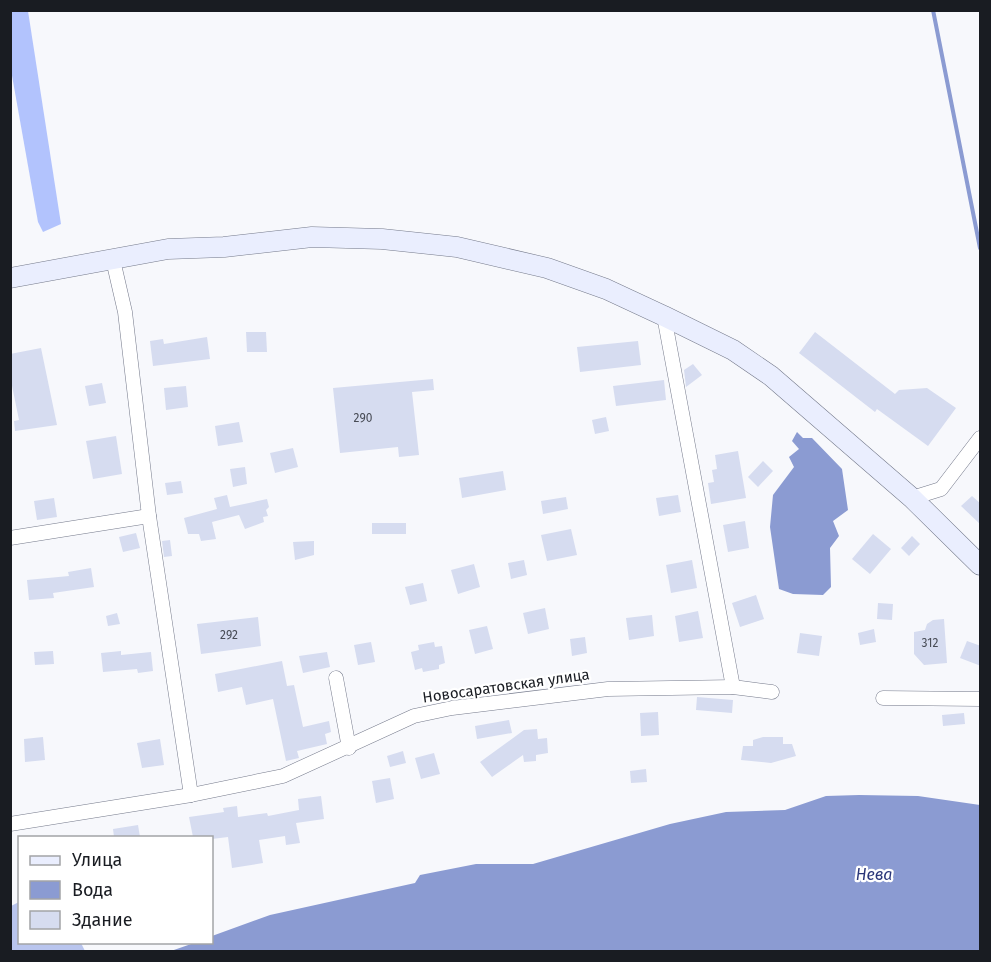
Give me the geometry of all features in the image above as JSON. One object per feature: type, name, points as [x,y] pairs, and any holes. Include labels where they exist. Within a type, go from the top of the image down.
[{"type":"main road","points":[[10,278],[168,249],[224,247],[312,237],[457,247],[547,268],[606,289],[663,316],[733,350],[771,376],[912,498],[981,565]]},
{"type":"street","points":[[113,260],[125,312],[149,516],[191,795]]},
{"type":"street","points":[[663,316],[733,687]]},
{"type":"street","points":[[912,498],[941,489],[981,438]]},
{"type":"street","points":[[10,538],[149,516]]},
{"type":"street","points":[[336,678],[349,748]]},
{"type":"street","name":"Новосаратовская улица","points":[[10,824],[191,795],[283,776],[349,748],[414,716],[452,708],[608,689],[733,687],[772,692]]},
{"type":"street","points":[[883,698],[981,699]]},
{"type":"shaded area","points":[[10,11],[28,11],[61,224],[43,232],[38,222],[11,70]]},
{"type":"shaded area","points":[[18,902],[18,944],[82,944],[85,951],[11,951],[11,906]]},
{"type":"water","points":[[797,432],[803,438],[812,438],[842,469],[848,510],[833,521],[839,536],[830,548],[831,587],[823,595],[793,594],[779,589],[770,527],[773,495],[794,467],[789,457],[799,449],[792,441]]},
{"type":"water","name":"Нева","points":[[826,796],[918,796],[980,805],[980,951],[171,951],[191,944],[213,944],[213,936],[270,915],[415,883],[420,875],[476,864],[533,864],[670,824],[726,812],[785,810]]},
{"type":"building","points":[[246,332],[266,332],[267,352],[247,352]]},
{"type":"building","points":[[815,332],[895,394],[899,390],[927,388],[956,408],[928,446],[877,409],[875,412],[799,353]]},
{"type":"building","points":[[207,337],[210,359],[153,366],[150,341],[163,339],[164,344]]},
{"type":"building","points":[[638,341],[641,365],[580,372],[577,347]]},
{"type":"building","points":[[41,348],[57,425],[15,431],[14,421],[19,420],[10,376],[10,354]]},
{"type":"building","points":[[693,364],[702,375],[686,387],[684,370]]},
{"type":"building","points":[[433,379],[434,390],[412,392],[419,455],[399,457],[398,447],[340,453],[333,388]]},
{"type":"building","points":[[664,380],[666,400],[616,406],[613,386]]},
{"type":"building","points":[[102,383],[106,403],[89,406],[85,386]]},
{"type":"building","points":[[186,386],[188,407],[166,410],[164,388]]},
{"type":"building","points":[[606,417],[609,431],[595,434],[592,420]]},
{"type":"building","points":[[239,422],[243,442],[218,446],[215,426]]},
{"type":"building","points":[[116,436],[122,474],[93,479],[86,441]]},
{"type":"building","points":[[293,448],[298,467],[275,473],[270,453]]},
{"type":"building","points":[[738,451],[746,498],[711,504],[708,483],[714,482],[712,470],[717,469],[715,455]]},
{"type":"building","points":[[763,461],[773,471],[758,487],[748,477]]},
{"type":"building","points":[[245,467],[247,484],[233,487],[230,469]]},
{"type":"building","points":[[503,471],[506,490],[462,498],[459,478]]},
{"type":"building","points":[[181,481],[183,493],[167,495],[165,483]]},
{"type":"building","points":[[227,495],[230,507],[267,499],[268,516],[263,517],[264,522],[245,529],[239,515],[212,522],[216,539],[201,541],[199,534],[188,534],[184,518],[217,509],[214,498]]},
{"type":"building","points":[[678,495],[681,512],[659,516],[656,498]]},
{"type":"building","points":[[972,496],[981,504],[981,525],[961,506]]},
{"type":"building","points":[[566,497],[568,509],[543,514],[541,501]]},
{"type":"building","points":[[54,498],[57,517],[37,520],[34,501]]},
{"type":"building","points":[[745,521],[749,548],[728,552],[723,525]]},
{"type":"building","points":[[372,523],[406,523],[406,534],[372,534]]},
{"type":"building","points":[[571,529],[577,555],[547,561],[541,535]]},
{"type":"building","points":[[136,533],[140,548],[123,552],[119,537]]},
{"type":"building","points":[[873,534],[891,549],[870,574],[852,559]]},
{"type":"building","points":[[912,536],[920,544],[909,556],[901,548]]},
{"type":"building","points":[[170,540],[172,556],[164,557],[162,541]]},
{"type":"building","points":[[314,541],[314,555],[295,560],[293,542]]},
{"type":"building","points":[[524,560],[527,575],[511,579],[508,563]]},
{"type":"building","points":[[692,560],[697,588],[671,593],[666,565]]},
{"type":"building","points":[[474,564],[480,587],[458,594],[451,570]]},
{"type":"building","points":[[91,568],[94,587],[53,593],[54,598],[29,600],[27,580],[69,576],[68,572]]},
{"type":"building","points":[[423,583],[427,601],[410,605],[405,587]]},
{"type":"building","points":[[756,595],[764,619],[740,627],[732,603]]},
{"type":"building","points":[[878,603],[893,604],[892,620],[877,619]]},
{"type":"building","points":[[545,608],[549,629],[528,634],[523,613]]},
{"type":"building","points":[[698,611],[703,638],[679,642],[675,616]]},
{"type":"building","points":[[117,613],[120,624],[108,626],[106,616]]},
{"type":"building","points":[[652,615],[654,636],[629,640],[626,618]]},
{"type":"building","points":[[258,617],[261,646],[201,654],[197,624]]},
{"type":"building","points":[[944,619],[947,663],[924,665],[914,654],[914,632],[925,630],[927,624],[933,620]]},
{"type":"building","points":[[487,626],[493,649],[475,654],[469,630]]},
{"type":"building","points":[[874,629],[876,642],[860,645],[858,633]]},
{"type":"building","points":[[800,633],[822,636],[819,656],[797,653]]},
{"type":"building","points":[[585,637],[587,653],[572,656],[570,639]]},
{"type":"building","points":[[967,641],[981,646],[981,666],[960,658]]},
{"type":"building","points":[[371,642],[375,662],[358,665],[354,645]]},
{"type":"building","points":[[434,642],[435,647],[442,646],[445,663],[439,665],[439,669],[423,672],[422,668],[415,670],[411,652],[419,650],[418,645]]},
{"type":"building","points":[[53,651],[54,664],[35,665],[34,652]]},
{"type":"building","points":[[121,651],[121,655],[151,652],[153,671],[138,673],[137,669],[103,672],[101,653]]},
{"type":"building","points":[[327,652],[330,667],[303,673],[299,656]]},
{"type":"building","points":[[282,661],[287,686],[294,685],[303,727],[329,721],[331,732],[325,734],[327,744],[297,751],[299,758],[286,761],[273,699],[246,705],[242,687],[218,692],[215,674]]},
{"type":"building","points":[[697,697],[733,700],[732,713],[696,710]]},
{"type":"building","points":[[658,712],[659,735],[641,736],[640,713]]},
{"type":"building","points":[[964,713],[965,724],[943,726],[942,715]]},
{"type":"building","points":[[509,720],[512,733],[477,739],[475,726]]},
{"type":"building","points":[[537,729],[538,739],[547,738],[548,753],[536,755],[536,761],[524,762],[523,755],[492,777],[480,762],[524,730]]},
{"type":"building","points":[[43,737],[45,760],[25,762],[24,739]]},
{"type":"building","points":[[763,737],[783,737],[783,744],[792,744],[796,756],[771,763],[741,760],[743,746],[753,746],[753,740]]},
{"type":"building","points":[[160,739],[164,765],[142,768],[137,743]]},
{"type":"building","points":[[403,751],[406,763],[390,767],[387,756]]},
{"type":"building","points":[[434,753],[440,774],[421,779],[415,758]]},
{"type":"building","points":[[646,769],[647,782],[631,783],[630,771]]},
{"type":"building","points":[[390,778],[394,799],[376,803],[372,781]]},
{"type":"building","points":[[321,796],[324,819],[296,823],[300,843],[286,845],[285,836],[259,840],[263,863],[232,868],[228,837],[213,839],[213,836],[193,836],[189,817],[224,812],[223,808],[237,806],[238,817],[267,813],[268,816],[299,810],[298,799]]},
{"type":"building","points":[[138,825],[140,836],[114,836],[113,829]]},
{"type":"waterway","points":[[933,10],[980,248]]}]
